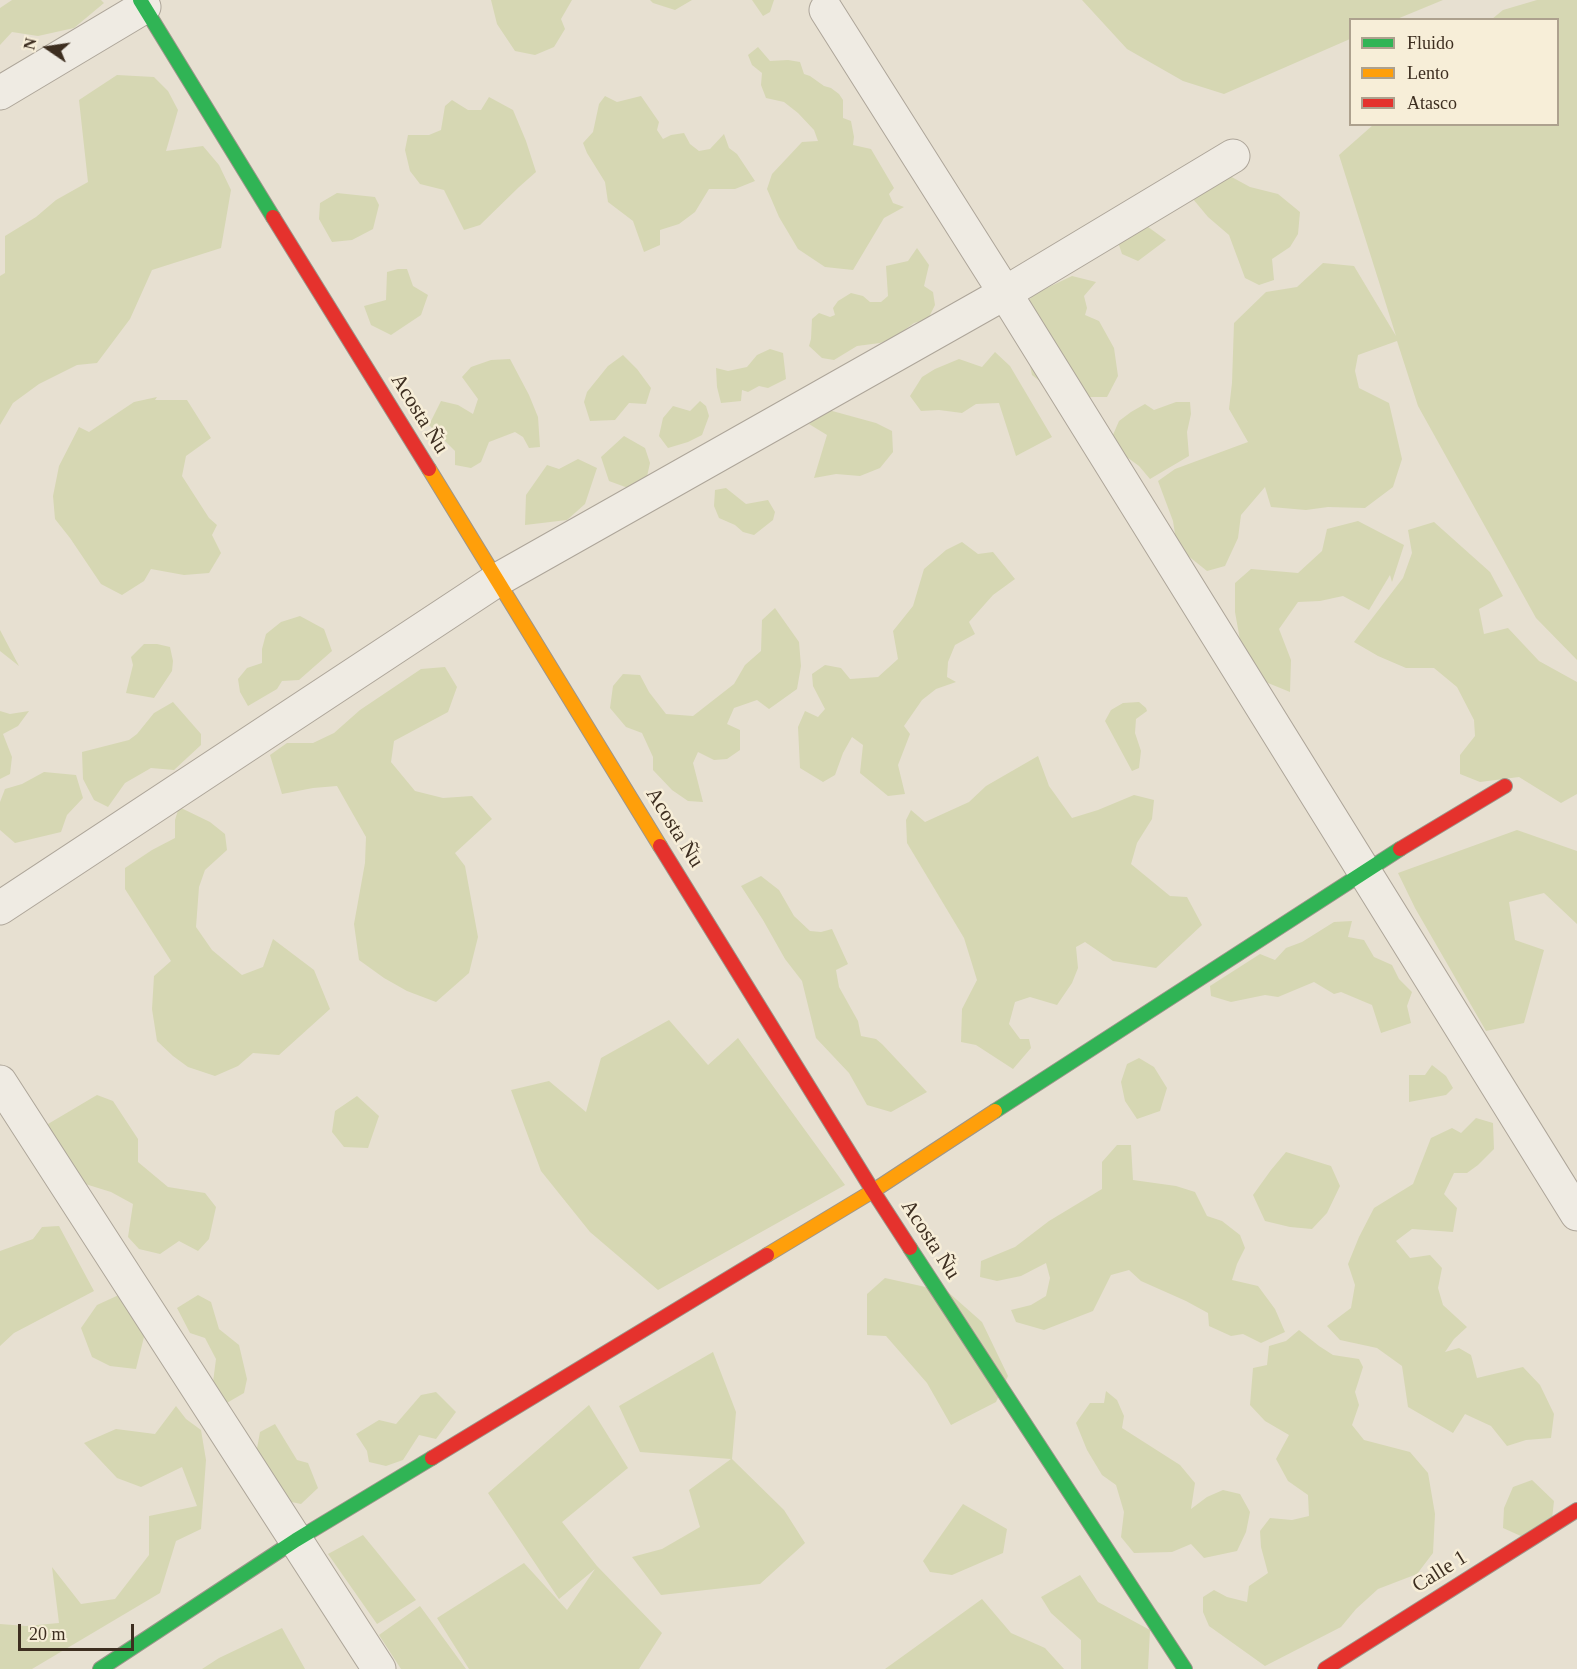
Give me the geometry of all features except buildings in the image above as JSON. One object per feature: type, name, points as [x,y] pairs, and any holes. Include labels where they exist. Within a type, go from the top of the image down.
[{"type":"street","points":[[0,93],[142,4]]},
{"type":"street","name":"Acosta Ñu","points":[[142,4],[873,1191],[1185,1669]]},
{"type":"street","points":[[826,10],[1005,293],[1577,1214]]},
{"type":"street","points":[[0,908],[497,580],[1005,293],[1233,156]]},
{"type":"street","points":[[100,1669],[296,1540],[873,1191],[1364,871],[1505,786]]},
{"type":"street","points":[[0,1082],[379,1669]]},
{"type":"street","name":"Calle 1","points":[[1325,1669],[1577,1510]]},
{"type":"green space","points":[[12,0],[101,0],[104,3],[74,28],[38,36],[12,32],[0,45],[0,8]]},
{"type":"green space","points":[[491,0],[572,0],[561,19],[565,29],[554,47],[535,55],[515,51],[497,24]]},
{"type":"green space","points":[[650,0],[692,0],[675,10]]},
{"type":"green space","points":[[752,0],[774,0],[770,12],[763,16]]},
{"type":"green space","points":[[1082,0],[1443,0],[1399,18],[1349,18],[1349,39],[1224,94],[1183,81],[1127,49]]},
{"type":"green space","points":[[1537,0],[1577,0],[1577,660],[1536,618],[1418,406],[1397,341],[1358,355],[1355,371],[1359,388],[1389,403],[1402,459],[1393,487],[1365,508],[1328,507],[1306,510],[1271,507],[1265,487],[1241,515],[1238,538],[1225,566],[1207,571],[1177,547],[1173,521],[1158,481],[1175,469],[1248,442],[1229,409],[1234,323],[1266,292],[1297,287],[1323,263],[1354,266],[1396,336],[1339,155],[1372,126],[1559,126],[1559,18],[1493,18],[1503,10]]},
{"type":"green space","points":[[758,47],[770,61],[800,62],[804,74],[839,94],[843,100],[843,118],[851,121],[853,145],[871,149],[894,188],[889,194],[893,203],[904,207],[884,218],[853,270],[825,267],[798,249],[779,217],[767,189],[772,174],[802,142],[818,141],[814,130],[798,113],[784,102],[766,98],[761,85],[762,73],[752,65],[748,55]]},
{"type":"green space","points":[[117,75],[154,77],[168,91],[178,110],[166,151],[203,146],[219,165],[231,190],[221,248],[152,270],[130,319],[97,363],[77,365],[39,384],[13,403],[0,425],[0,276],[5,273],[5,236],[36,217],[56,200],[88,182],[79,100]]},
{"type":"green space","points":[[605,96],[617,102],[641,96],[659,122],[657,130],[663,139],[684,133],[690,144],[699,151],[710,149],[724,134],[729,148],[737,154],[755,181],[735,189],[709,189],[695,212],[679,224],[660,230],[660,245],[644,252],[633,221],[608,202],[605,182],[583,143],[593,132],[599,104]]},
{"type":"green space","points":[[489,97],[513,110],[536,172],[480,225],[464,230],[444,190],[420,184],[410,171],[405,150],[408,135],[429,135],[441,130],[445,106],[452,100],[468,110],[481,110]]},
{"type":"green space","points":[[1228,175],[1250,187],[1278,194],[1300,212],[1298,234],[1290,247],[1272,259],[1274,280],[1259,285],[1245,278],[1229,235],[1208,217],[1193,199]]},
{"type":"green space","points":[[337,193],[375,197],[379,205],[373,229],[352,240],[332,242],[319,219],[320,203]]},
{"type":"green space","points":[[1144,224],[1166,240],[1138,261],[1122,254],[1117,239]]},
{"type":"green space","points":[[917,248],[929,265],[924,286],[933,292],[935,305],[928,319],[914,323],[892,339],[857,346],[834,360],[822,358],[809,346],[812,319],[819,313],[830,317],[835,315],[833,308],[838,301],[851,293],[863,296],[870,302],[881,302],[888,296],[886,266],[908,261]]},
{"type":"green space","points":[[407,269],[413,286],[428,295],[421,315],[391,335],[371,325],[364,306],[386,300],[387,272]]},
{"type":"green space","points":[[1072,276],[1096,282],[1084,296],[1087,308],[1085,315],[1099,321],[1114,348],[1118,376],[1107,397],[1055,393],[1032,375],[1024,312],[1032,295]]},
{"type":"green space","points":[[770,349],[783,353],[786,379],[768,388],[759,386],[748,392],[742,390],[741,401],[721,403],[716,368],[728,371],[747,367],[757,355]]},
{"type":"green space","points":[[995,352],[1010,366],[1052,437],[1016,456],[999,403],[976,404],[962,413],[939,410],[921,411],[910,396],[922,377],[935,369],[959,359],[982,367]]},
{"type":"green space","points":[[623,355],[651,388],[646,404],[629,403],[615,420],[590,421],[584,402],[587,392],[608,366]]},
{"type":"green space","points":[[510,359],[538,417],[540,447],[529,448],[523,437],[515,432],[489,442],[481,462],[471,468],[455,465],[455,451],[429,425],[441,401],[458,405],[473,414],[478,399],[462,377],[471,367],[491,360]]},
{"type":"green space","points":[[157,397],[155,400],[187,400],[211,438],[186,456],[182,476],[209,518],[217,525],[212,535],[221,553],[209,573],[184,575],[151,569],[144,581],[122,595],[101,584],[55,519],[53,496],[59,466],[79,427],[89,432],[134,402]]},
{"type":"green space","points":[[700,401],[706,406],[709,416],[702,435],[668,448],[659,436],[663,418],[673,406],[690,411]]},
{"type":"green space","points":[[1176,402],[1190,402],[1191,414],[1187,432],[1189,456],[1150,479],[1139,466],[1109,444],[1119,421],[1131,412],[1145,404],[1154,410]]},
{"type":"green space","points":[[825,409],[876,423],[892,431],[893,452],[880,468],[860,476],[836,474],[814,478],[827,435],[809,424]]},
{"type":"green space","points":[[624,436],[645,448],[650,463],[646,481],[628,488],[609,481],[601,457]]},
{"type":"green space","points":[[578,459],[597,468],[585,504],[567,520],[525,525],[526,495],[547,465],[559,469]]},
{"type":"green space","points":[[726,488],[746,504],[768,500],[775,512],[773,520],[754,535],[743,532],[735,525],[719,518],[714,506],[715,490]]},
{"type":"green space","points":[[1358,521],[1404,545],[1392,582],[1390,575],[1369,610],[1343,596],[1320,601],[1298,602],[1279,629],[1291,660],[1290,692],[1246,674],[1235,612],[1235,583],[1251,569],[1298,573],[1322,551],[1327,529]]},
{"type":"green space","points":[[1434,522],[1490,572],[1503,596],[1479,609],[1484,634],[1508,628],[1539,661],[1577,682],[1577,794],[1561,803],[1519,777],[1480,782],[1460,774],[1460,755],[1475,736],[1474,720],[1457,687],[1434,668],[1406,668],[1354,642],[1403,578],[1412,553],[1408,530]]},
{"type":"green space","points":[[962,542],[978,554],[993,552],[1015,579],[993,595],[969,622],[975,634],[955,645],[948,662],[947,677],[956,682],[936,689],[922,700],[904,726],[910,734],[898,765],[905,794],[888,796],[860,773],[863,745],[852,737],[835,775],[823,782],[800,768],[798,727],[805,711],[818,717],[825,709],[813,686],[812,674],[825,665],[841,668],[850,679],[878,677],[898,659],[893,631],[913,606],[924,569],[946,550]]},
{"type":"green space","points":[[775,608],[799,642],[801,666],[797,689],[769,709],[757,700],[734,708],[727,724],[740,730],[740,750],[727,759],[714,760],[698,752],[693,763],[703,802],[688,801],[672,790],[653,770],[653,757],[642,733],[626,727],[610,708],[613,686],[623,674],[640,675],[649,692],[666,714],[693,716],[734,684],[745,665],[761,651],[762,620]]},
{"type":"green space","points":[[300,616],[324,629],[332,651],[299,680],[282,681],[277,689],[248,706],[240,692],[238,679],[247,668],[262,663],[262,649],[266,634],[281,622]]},
{"type":"green space","points":[[0,630],[19,666],[0,651]]},
{"type":"green space","points":[[144,644],[170,647],[173,661],[172,671],[154,698],[126,693],[133,665],[131,657]]},
{"type":"green space","points":[[445,667],[457,687],[448,712],[394,741],[391,762],[415,791],[443,798],[472,796],[492,819],[455,853],[465,866],[478,937],[469,973],[436,1002],[407,991],[359,960],[354,924],[365,863],[366,837],[337,786],[282,794],[270,755],[287,743],[313,743],[334,733],[360,710],[421,669]]},
{"type":"green space","points":[[173,702],[201,734],[201,745],[174,770],[151,768],[125,783],[108,807],[94,800],[83,779],[82,752],[129,740],[154,713]]},
{"type":"green space","points":[[1139,702],[1147,711],[1136,719],[1135,733],[1141,751],[1139,768],[1132,771],[1105,721],[1111,710],[1123,703]]},
{"type":"green space","points":[[0,711],[10,714],[29,711],[18,726],[3,734],[12,757],[10,774],[0,779]]},
{"type":"green space","points":[[1038,756],[1049,786],[1072,818],[1134,795],[1154,800],[1152,819],[1137,843],[1131,864],[1170,896],[1187,897],[1202,925],[1156,968],[1113,961],[1085,942],[1076,947],[1078,968],[1072,983],[1057,1005],[1030,997],[1015,1002],[1009,1024],[1020,1039],[1029,1039],[1031,1048],[1013,1069],[976,1045],[961,1042],[962,1009],[977,980],[964,938],[907,843],[906,820],[911,810],[925,822],[969,802],[986,786]]},
{"type":"green space","points":[[44,772],[76,775],[83,798],[67,815],[61,832],[15,843],[0,830],[0,802],[5,789],[22,784]]},
{"type":"green space","points":[[179,807],[210,822],[225,834],[227,850],[205,870],[199,887],[196,927],[212,950],[242,975],[263,967],[273,939],[314,970],[330,1009],[279,1055],[253,1053],[238,1066],[215,1076],[188,1067],[157,1041],[152,1009],[154,976],[171,961],[125,889],[125,868],[175,838],[175,820]]},
{"type":"green space","points":[[1517,830],[1577,851],[1577,924],[1544,893],[1509,902],[1515,940],[1544,950],[1524,1023],[1486,1031],[1415,908],[1398,873]]},
{"type":"green space","points":[[761,876],[779,890],[794,916],[810,931],[821,932],[832,929],[848,964],[836,970],[839,987],[858,1021],[861,1036],[876,1039],[882,1044],[927,1092],[891,1112],[867,1105],[849,1073],[816,1038],[802,981],[785,959],[741,886]]},
{"type":"green space","points":[[1352,921],[1348,937],[1364,940],[1374,957],[1392,965],[1399,979],[1412,992],[1407,1006],[1411,1023],[1381,1033],[1372,1005],[1341,992],[1334,994],[1314,982],[1278,997],[1265,995],[1231,1002],[1211,996],[1210,986],[1260,954],[1275,960],[1286,948],[1302,942],[1334,922]]},
{"type":"green space","points":[[669,1020],[708,1065],[738,1038],[845,1185],[658,1290],[590,1232],[541,1171],[511,1090],[549,1081],[586,1112],[601,1058]]},
{"type":"green space","points":[[1139,1058],[1154,1067],[1167,1088],[1160,1111],[1137,1119],[1125,1101],[1121,1082],[1127,1064]]},
{"type":"green space","points":[[1432,1065],[1446,1076],[1453,1088],[1446,1095],[1409,1102],[1409,1075],[1425,1075]]},
{"type":"green space","points":[[97,1095],[113,1101],[138,1139],[138,1162],[168,1187],[205,1193],[216,1207],[209,1239],[198,1251],[179,1241],[160,1254],[139,1249],[128,1237],[133,1204],[111,1192],[82,1183],[57,1154],[48,1124]]},
{"type":"green space","points":[[357,1096],[379,1116],[368,1148],[344,1147],[332,1132],[335,1111]]},
{"type":"green space","points":[[1476,1118],[1493,1123],[1494,1149],[1467,1173],[1454,1173],[1444,1194],[1457,1208],[1453,1232],[1412,1229],[1396,1241],[1410,1258],[1430,1255],[1442,1268],[1438,1288],[1443,1305],[1467,1327],[1454,1339],[1445,1352],[1459,1348],[1471,1355],[1477,1378],[1523,1367],[1540,1385],[1554,1414],[1551,1438],[1526,1440],[1507,1446],[1491,1426],[1465,1414],[1453,1433],[1408,1407],[1402,1366],[1377,1348],[1340,1340],[1327,1326],[1351,1308],[1355,1285],[1348,1264],[1374,1208],[1413,1184],[1431,1138],[1452,1128],[1461,1133]]},
{"type":"green space","points":[[1117,1145],[1131,1145],[1133,1180],[1176,1186],[1195,1192],[1207,1216],[1222,1221],[1240,1235],[1245,1248],[1232,1280],[1258,1286],[1275,1309],[1285,1332],[1261,1343],[1243,1334],[1231,1336],[1209,1326],[1208,1313],[1141,1281],[1129,1270],[1111,1275],[1093,1311],[1044,1330],[1016,1322],[1011,1310],[1031,1305],[1046,1296],[1050,1278],[1046,1263],[1021,1276],[997,1281],[980,1277],[981,1261],[1015,1247],[1049,1221],[1102,1189],[1102,1162]]},
{"type":"green space","points":[[1286,1152],[1331,1166],[1340,1186],[1327,1213],[1312,1229],[1265,1221],[1253,1195]]},
{"type":"green space","points":[[59,1226],[94,1291],[14,1333],[0,1346],[0,1251],[33,1239],[42,1227]]},
{"type":"green space","points":[[885,1278],[948,1292],[982,1322],[1008,1376],[996,1402],[951,1425],[927,1383],[886,1336],[867,1335],[867,1294]]},
{"type":"green space","points":[[121,1294],[145,1333],[136,1369],[110,1366],[92,1357],[81,1328],[97,1305]]},
{"type":"green space","points":[[198,1295],[211,1302],[219,1329],[239,1345],[247,1379],[244,1393],[225,1404],[212,1390],[216,1359],[205,1338],[190,1333],[177,1308]]},
{"type":"green space","points":[[1299,1330],[1333,1355],[1359,1359],[1363,1367],[1355,1392],[1359,1405],[1352,1425],[1364,1440],[1410,1452],[1428,1473],[1435,1514],[1433,1553],[1417,1574],[1378,1589],[1356,1609],[1341,1627],[1265,1666],[1209,1626],[1203,1612],[1203,1597],[1214,1590],[1227,1597],[1247,1602],[1249,1586],[1268,1573],[1261,1547],[1260,1531],[1270,1518],[1292,1520],[1309,1516],[1308,1495],[1288,1481],[1276,1459],[1289,1435],[1265,1421],[1250,1405],[1253,1368],[1267,1365],[1269,1346],[1286,1341]]},
{"type":"green space","points":[[713,1352],[736,1412],[732,1459],[784,1510],[805,1543],[760,1584],[661,1595],[632,1557],[662,1549],[700,1527],[689,1490],[731,1459],[640,1452],[619,1406]]},
{"type":"green space","points":[[1106,1391],[1117,1400],[1124,1416],[1122,1428],[1180,1465],[1195,1483],[1191,1509],[1207,1497],[1223,1490],[1240,1494],[1250,1512],[1246,1532],[1237,1551],[1204,1558],[1191,1544],[1172,1552],[1134,1553],[1121,1537],[1124,1512],[1116,1485],[1102,1475],[1087,1450],[1076,1423],[1090,1403],[1104,1403]]},
{"type":"green space","points":[[436,1392],[456,1412],[436,1439],[419,1435],[403,1460],[386,1466],[369,1462],[367,1451],[356,1434],[379,1420],[396,1424],[421,1395]]},
{"type":"green space","points":[[589,1405],[628,1468],[562,1522],[597,1566],[662,1633],[639,1669],[469,1669],[437,1618],[524,1563],[567,1610],[595,1569],[559,1599],[488,1493]]},
{"type":"green space","points":[[176,1406],[186,1419],[201,1430],[206,1460],[201,1529],[176,1541],[160,1593],[32,1669],[0,1669],[0,1624],[26,1626],[59,1623],[52,1567],[81,1604],[115,1599],[149,1555],[149,1516],[197,1506],[182,1467],[141,1487],[117,1478],[84,1443],[116,1429],[155,1434]]},
{"type":"green space","points":[[275,1424],[297,1460],[308,1463],[318,1488],[301,1504],[277,1499],[275,1476],[256,1454],[260,1432]]},
{"type":"green space","points":[[1532,1480],[1554,1501],[1552,1519],[1523,1537],[1503,1528],[1504,1508],[1513,1487]]},
{"type":"green space","points":[[963,1504],[1007,1529],[1003,1553],[952,1575],[930,1572],[923,1561]]},
{"type":"green space","points":[[363,1535],[416,1600],[377,1624],[328,1554]]},
{"type":"green space","points":[[1080,1575],[1098,1602],[1150,1630],[1148,1669],[1081,1669],[1081,1640],[1051,1613],[1041,1597]]},
{"type":"green space","points":[[982,1599],[1011,1633],[1045,1648],[1064,1669],[885,1669]]},
{"type":"green space","points":[[420,1606],[466,1669],[401,1669],[379,1635]]},
{"type":"green space","points":[[282,1628],[305,1669],[202,1669],[219,1658]]},
{"type":"traffic: fast","points":[[140,0],[273,217]]},
{"type":"traffic: fast","points":[[995,1111],[1400,849]]},
{"type":"traffic: fast","points":[[910,1248],[1185,1669]]},
{"type":"traffic: fast","points":[[100,1669],[296,1540],[432,1458]]},
{"type":"traffic: slow","points":[[429,469],[660,846]]},
{"type":"traffic: slow","points":[[767,1255],[873,1191],[995,1111]]},
{"type":"traffic: jam","points":[[273,217],[429,469]]},
{"type":"traffic: jam","points":[[1400,849],[1505,786]]},
{"type":"traffic: jam","points":[[660,846],[910,1248]]},
{"type":"traffic: jam","points":[[432,1458],[767,1255]]},
{"type":"traffic: jam","points":[[1325,1669],[1577,1510]]}]
